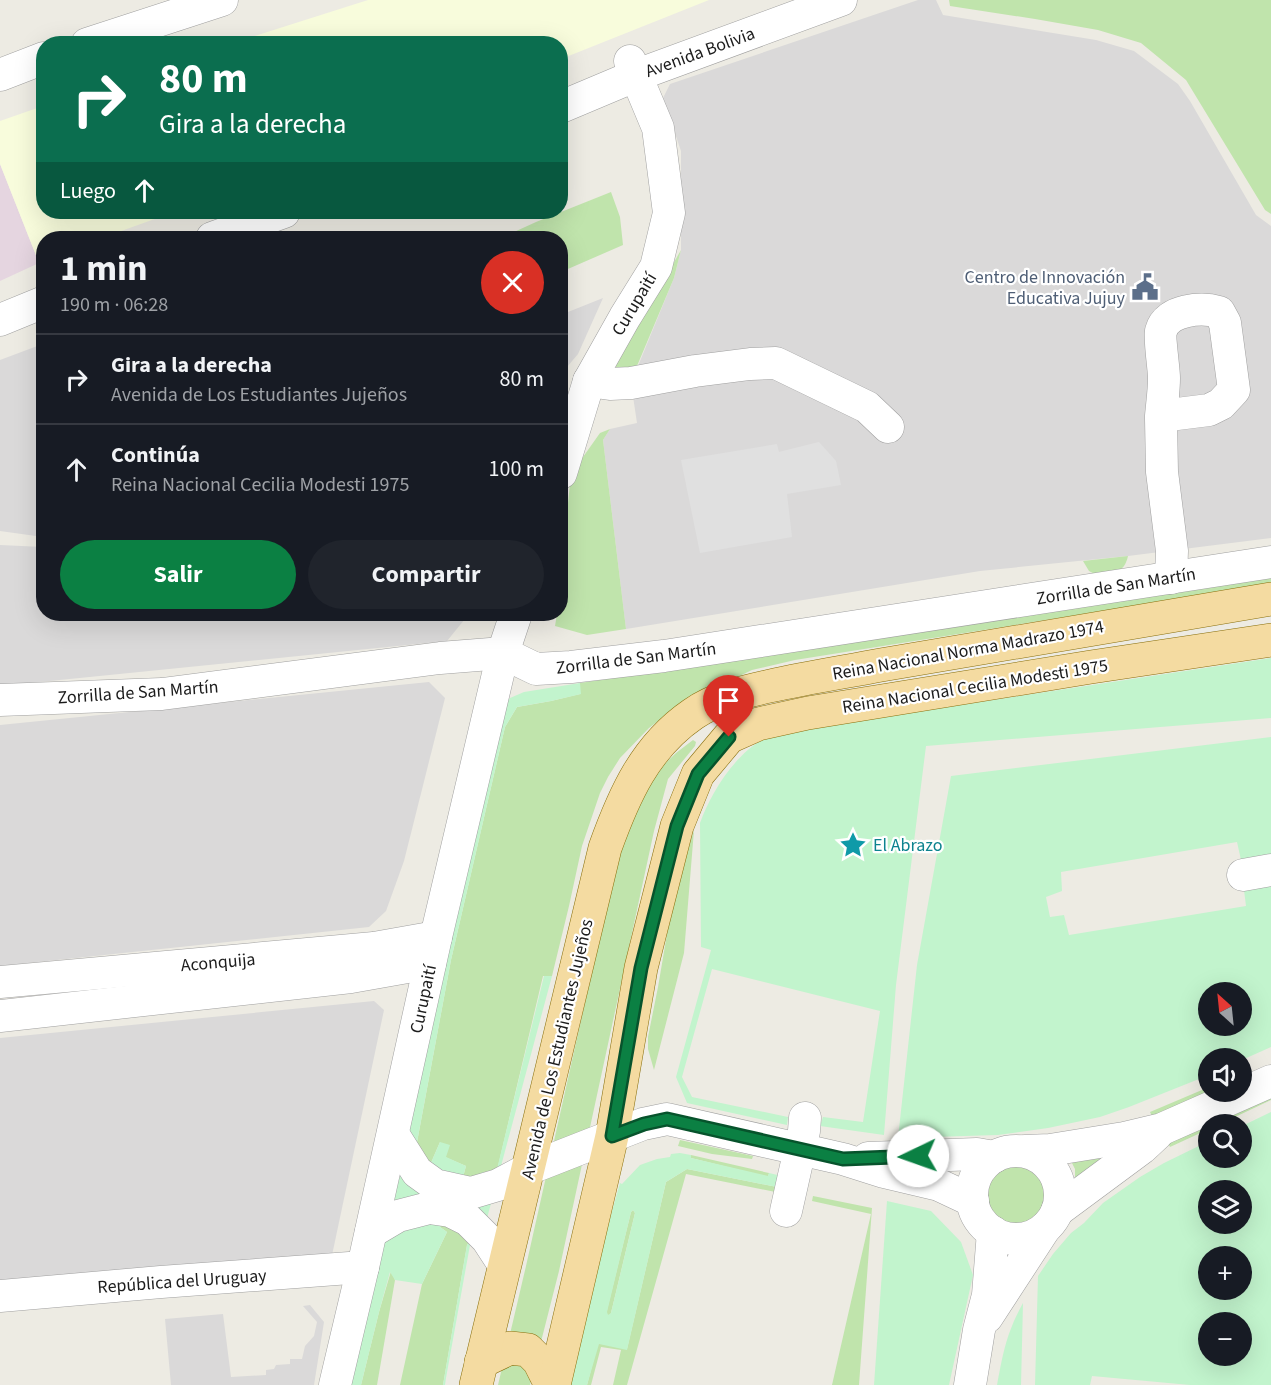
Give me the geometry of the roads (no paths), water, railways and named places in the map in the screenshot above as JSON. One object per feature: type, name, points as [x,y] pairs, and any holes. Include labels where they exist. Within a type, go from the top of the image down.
[{"type":"main road","name":"Reina Nacional Norma Madrazo 1974","points":[[674,728],[695,712],[728,696],[790,682],[1271,599]]},
{"type":"main road","name":"Reina Nacional Cecilia Modesti 1975","points":[[612,1136],[641,968],[677,826],[698,774],[729,737],[758,724],[832,709],[1271,639]]},
{"type":"main road","name":"Avenida de Los Estudiantes Jujeños","points":[[479,1374],[605,848],[632,783],[659,744],[674,728]]},
{"type":"main road","points":[[553,1385],[612,1136]]},
{"type":"main road","points":[[479,1374],[510,1348],[528,1350],[539,1360],[553,1385]]},
{"type":"street","points":[[112,36],[222,0]]},
{"type":"street","name":"Avenida Bolivia","points":[[568,103],[633,68],[797,0]]},
{"type":"street","name":"Avenida Bolivia","points":[[568,88],[841,0]]},
{"type":"street","points":[[0,75],[36,61]]},
{"type":"street","name":"Curupaití","points":[[568,450],[589,381],[656,267],[669,213],[658,128],[633,68]]},
{"type":"street","points":[[231,231],[265,219]]},
{"type":"street","points":[[0,320],[36,305]]},
{"type":"street","points":[[589,381],[610,384],[631,383],[695,371],[776,363],[867,407],[888,427]]},
{"type":"street","points":[[1161,416],[1161,472],[1172,550],[1171,578]]},
{"type":"street","name":"Zorrilla de San Martín","points":[[0,700],[162,694],[440,658],[503,653],[537,669],[571,667],[711,649],[1271,562]]},
{"type":"street","name":"Curupaití","points":[[335,1385],[433,950],[503,653],[514,621]]},
{"type":"street","name":"Aconquija","points":[[0,982],[374,948],[433,950]]},
{"type":"street","name":"Aconquija","points":[[0,1016],[351,977],[433,950]]},
{"type":"street","points":[[1024,1152],[1124,1138],[1162,1129],[1271,1081]]},
{"type":"street","points":[[393,1134],[417,1172],[435,1185],[471,1192],[498,1185],[528,1169],[644,1124],[667,1119],[803,1133],[843,1159],[884,1172],[939,1185],[973,1201]]},
{"type":"street","points":[[979,1330],[1051,1219],[1060,1198],[1060,1185],[1055,1173],[1037,1155],[1014,1151],[1003,1153],[986,1163],[979,1171],[972,1190],[979,1219],[993,1232],[1006,1237],[1020,1238],[1033,1235],[1051,1219],[1142,1148],[1162,1129]]},
{"type":"street","points":[[786,1211],[803,1133]]},
{"type":"street","points":[[843,1159],[977,1154],[994,1157]]},
{"type":"street","points":[[371,1232],[398,1216],[429,1208],[450,1211],[468,1220],[487,1239],[504,1264]]},
{"type":"street","points":[[970,1385],[979,1330],[988,1295],[993,1232]]},
{"type":"street","name":"República del Uruguay","points":[[0,1296],[363,1267]]},
{"type":"place","name":"Centro de Innovación Educativa Jujuy","points":[[1145,287]]},
{"type":"place","name":"El Abrazo","points":[[853,845]]}]
